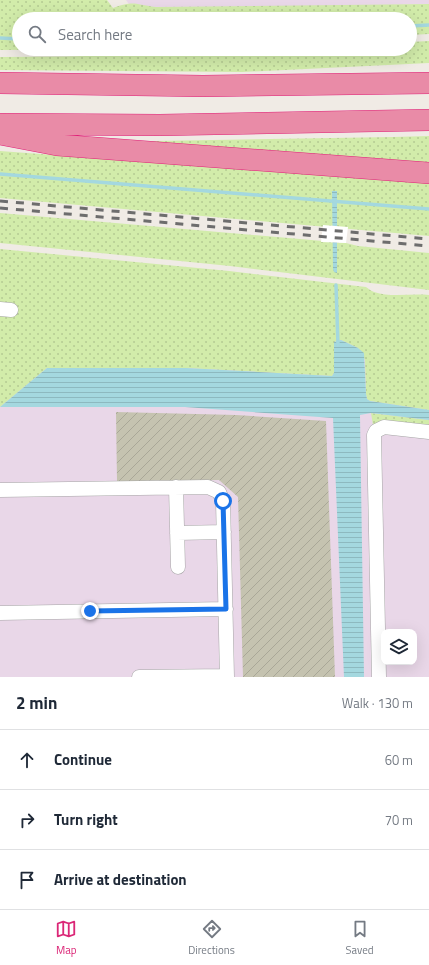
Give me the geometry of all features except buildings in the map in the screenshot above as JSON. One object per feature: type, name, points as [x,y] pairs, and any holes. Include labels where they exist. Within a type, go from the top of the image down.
[{"type":"highway","points":[[0,83],[195,86],[429,83]]},
{"type":"highway","points":[[0,124],[175,125],[429,120]]},
{"type":"highway","points":[[0,134],[57,145],[429,174]]},
{"type":"lane","points":[[379,677],[374,436],[376,431],[384,427],[429,432]]},
{"type":"lane","points":[[176,487],[178,566]]},
{"type":"lane","points":[[0,490],[208,487],[218,492],[223,501],[227,676],[139,677]]},
{"type":"lane","points":[[177,533],[224,532]]},
{"type":"lane","points":[[0,613],[226,609]]},
{"type":"shaded area","points":[[126,0],[429,0],[429,8],[133,10]]},
{"type":"shaded area","points":[[0,281],[429,321],[429,677],[0,677]]},
{"type":"shaded area","points":[[116,412],[236,415],[326,421],[335,677],[243,677],[238,497],[219,480],[117,482]]},
{"type":"green space","points":[[0,0],[107,0],[113,8],[126,4],[156,7],[429,4],[429,34],[417,35],[417,12],[12,12],[12,50],[0,50]]},
{"type":"green space","points":[[429,41],[429,63],[242,72],[0,70],[0,57],[417,56],[417,42]]},
{"type":"green space","points":[[429,136],[429,170],[98,142],[393,137]]},
{"type":"green space","points":[[0,151],[429,183],[429,236],[0,198]]},
{"type":"green space","points":[[0,213],[346,243],[358,246],[429,253],[429,290],[230,266],[0,243]]},
{"type":"green space","points":[[0,249],[229,271],[366,287],[371,291],[388,295],[429,295],[429,410],[370,401],[367,399],[365,360],[358,348],[341,340],[334,342],[334,373],[332,376],[186,368],[47,368],[0,407]]},
{"type":"green space","points":[[371,413],[429,420],[429,426],[385,421],[373,425]]},
{"type":"water","points":[[332,191],[337,191],[337,273],[334,272],[333,269]]},
{"type":"water","points":[[341,340],[358,348],[364,353],[367,399],[370,401],[429,410],[429,420],[371,413],[360,415],[364,677],[344,677],[333,418],[185,407],[0,407],[47,368],[186,368],[332,376],[334,373],[334,342]]},
{"type":"pier","points":[[323,225],[348,227],[346,243],[321,242]]},
{"type":"waterway","points":[[417,26],[429,25]]},
{"type":"waterway","points":[[0,38],[12,39]]},
{"type":"waterway","points":[[0,174],[429,209]]},
{"type":"waterway","points":[[336,285],[338,345]]},
{"type":"railway","points":[[0,201],[429,239]]},
{"type":"railway","points":[[0,208],[429,246]]},
{"type":"route","points":[[90,611],[226,609],[223,501]]}]
